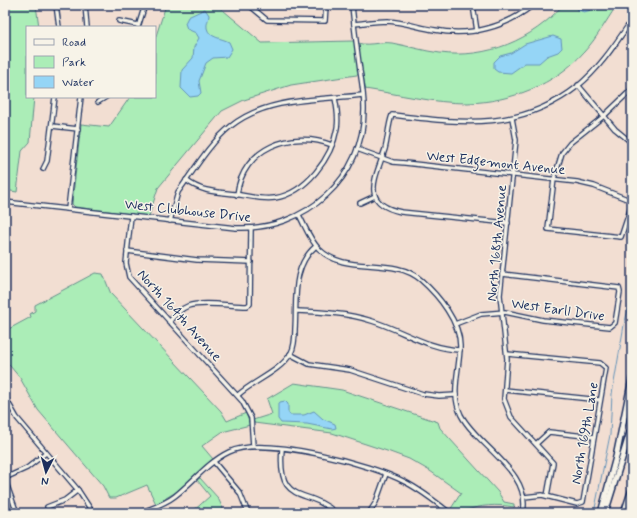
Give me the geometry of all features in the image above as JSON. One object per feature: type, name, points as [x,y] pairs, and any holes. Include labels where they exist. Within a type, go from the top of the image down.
[{"type":"highway","points":[[601,513],[618,450],[632,379]]},
{"type":"highway","points":[[605,513],[632,426]]},
{"type":"highway","points":[[624,513],[632,489]]},
{"type":"highway","points":[[629,513],[632,505]]},
{"type":"street","points":[[56,5],[59,26]]},
{"type":"street","points":[[85,5],[87,26]]},
{"type":"street","points":[[118,21],[138,26],[144,5]]},
{"type":"street","points":[[249,5],[267,20],[325,21],[326,5]]},
{"type":"street","name":"West Clubhouse Drive","points":[[5,202],[170,221],[251,228],[274,225],[299,215],[313,207],[331,191],[346,172],[357,149],[363,124],[363,95],[352,5]]},
{"type":"street","points":[[473,5],[477,31]]},
{"type":"street","points":[[354,24],[387,21],[444,32],[477,31],[506,22],[533,5]]},
{"type":"street","points":[[508,223],[401,212],[388,209],[380,204],[374,196],[375,180],[392,115],[471,123],[489,122],[512,118],[549,104],[578,86],[606,56],[632,22]]},
{"type":"street","points":[[578,86],[604,116],[632,143]]},
{"type":"street","points":[[632,90],[604,116],[570,143],[562,153],[554,179],[548,229],[621,237],[632,204]]},
{"type":"street","points":[[170,221],[178,192],[186,180],[222,135],[242,119],[263,110],[293,102],[363,95]]},
{"type":"street","points":[[43,169],[47,161],[55,98]]},
{"type":"street","points":[[68,209],[81,98]]},
{"type":"street","points":[[98,102],[104,98]]},
{"type":"street","points":[[186,180],[203,190],[272,198],[288,193],[301,185],[314,174],[324,161],[332,145],[338,122],[335,98]]},
{"type":"street","name":"North 168th Avenue","points":[[512,118],[516,140],[502,274],[501,312],[507,354],[505,402],[508,413],[553,463],[547,496]]},
{"type":"street","points":[[52,126],[78,129]]},
{"type":"street","points":[[237,194],[242,172],[254,158],[263,151],[300,139],[318,140],[332,145]]},
{"type":"street","name":"West Edgemont Avenue","points":[[357,149],[381,158],[405,163],[554,179],[594,186],[632,201]]},
{"type":"street","points":[[360,204],[374,196]]},
{"type":"street","points":[[299,215],[316,246],[326,254],[342,261],[396,268],[409,273],[426,285],[455,324],[459,336],[460,350],[456,395],[462,417],[517,479],[524,497],[522,513]]},
{"type":"street","name":"North 164th Avenue","points":[[131,216],[126,263],[129,277],[238,395],[251,418],[253,446]]},
{"type":"street","points":[[169,322],[181,310],[189,306],[247,306],[250,304],[251,228]]},
{"type":"street","points":[[238,395],[282,363],[290,354],[294,344],[300,267],[306,255],[316,246]]},
{"type":"street","points":[[127,251],[197,260],[251,262]]},
{"type":"street","name":"West Earll Drive","points":[[455,324],[477,315],[512,312],[543,320],[613,326],[620,292],[619,288],[502,274]]},
{"type":"street","points":[[296,312],[333,313],[359,317],[437,347],[460,350]]},
{"type":"street","points":[[290,354],[309,364],[350,370],[429,395],[456,395]]},
{"type":"street","name":"North 169th Lane","points":[[507,354],[604,365],[606,369],[583,501],[581,504],[577,504],[547,496]]},
{"type":"street","points":[[505,390],[600,400]]},
{"type":"street","points":[[5,397],[17,418],[78,490],[93,513]]},
{"type":"street","points":[[536,444],[549,432],[594,437]]},
{"type":"street","points":[[140,513],[146,512],[174,497],[214,462],[233,450],[253,446],[322,454],[386,474],[406,482],[450,513]]},
{"type":"street","points":[[282,449],[281,474],[288,487],[300,496],[323,503],[336,513]]},
{"type":"street","points":[[17,513],[5,479],[27,468],[46,453]]},
{"type":"street","points":[[214,462],[240,494],[248,513]]},
{"type":"street","points":[[369,513],[376,502],[386,474]]},
{"type":"street","points":[[48,508],[65,500],[78,490]]},
{"type":"street","points":[[524,497],[536,495],[547,496]]},
{"type":"green space","points":[[5,5],[36,5],[39,26],[26,26],[26,98],[34,98],[30,142],[22,151],[17,192],[5,190]]},
{"type":"green space","points":[[166,5],[217,5],[262,43],[353,41],[362,44],[392,43],[440,53],[475,53],[491,50],[523,37],[551,17],[563,5],[617,5],[593,41],[572,64],[560,74],[531,90],[483,102],[454,103],[365,89],[363,74],[291,85],[244,100],[222,111],[158,188],[149,216],[75,207],[72,204],[81,124],[109,127],[129,98],[156,98],[156,36]]},
{"type":"green space","points":[[95,273],[103,274],[111,294],[221,411],[227,421],[246,413],[250,425],[222,432],[202,446],[213,459],[176,492],[156,504],[147,485],[116,498],[109,498],[103,486],[38,410],[20,378],[5,360],[5,331],[31,317],[30,314],[35,311],[35,305]]},
{"type":"green space","points":[[294,383],[342,390],[438,422],[440,428],[498,492],[504,502],[514,504],[514,507],[476,507],[464,511],[464,513],[453,513],[450,510],[461,493],[430,471],[409,459],[332,433],[254,423],[253,420],[272,414],[267,399]]},
{"type":"green space","points":[[200,478],[218,498],[225,513],[191,513],[210,496],[197,480]]},
{"type":"water","points":[[577,5],[594,5],[591,10],[584,12],[578,10]]},
{"type":"water","points":[[205,9],[209,15],[207,26],[210,34],[229,42],[232,49],[227,57],[213,58],[206,63],[199,81],[201,93],[198,96],[190,97],[181,88],[182,70],[193,58],[194,47],[199,38],[196,33],[187,29],[185,23],[188,17]]},
{"type":"water","points":[[553,36],[561,39],[562,48],[558,52],[547,56],[539,63],[525,63],[511,73],[498,72],[494,69],[494,62],[500,56],[511,53],[525,44]]},
{"type":"water","points":[[285,401],[288,404],[288,412],[290,415],[304,415],[314,411],[323,419],[335,424],[336,428],[332,429],[307,424],[281,423],[278,419],[278,405],[280,402]]},
{"type":"waterway","points":[[594,513],[610,435],[612,394],[624,325],[632,295]]}]
